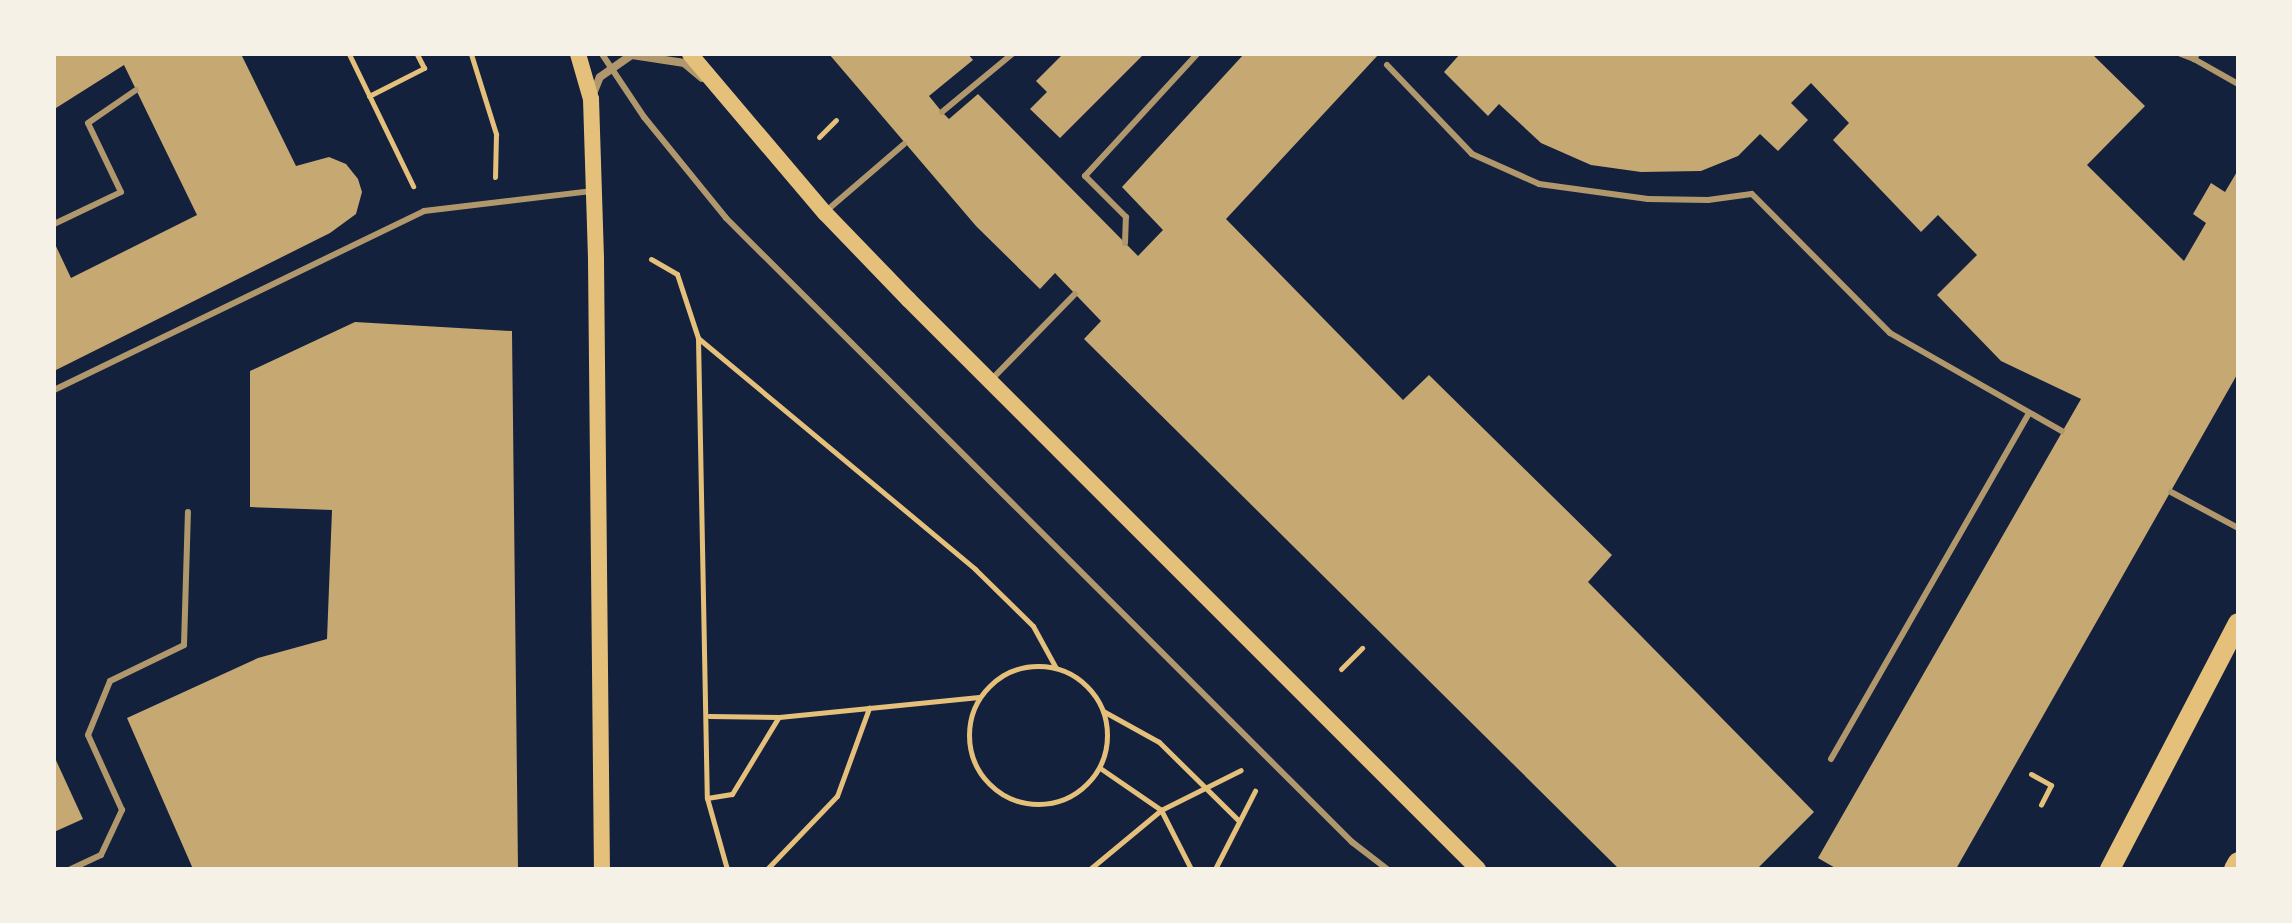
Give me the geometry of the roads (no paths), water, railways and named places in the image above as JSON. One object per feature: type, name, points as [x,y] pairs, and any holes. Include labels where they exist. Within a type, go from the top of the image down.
[{"type":"main road","points":[[578,54],[591,99],[594,191],[602,869]]},
{"type":"main road","points":[[690,54],[825,213],[989,383],[1478,869]]},
{"type":"main road","points":[[2110,869],[2238,623]]},
{"type":"main road","points":[[2234,869],[2238,862]]},
{"type":"street","points":[[591,99],[610,66],[632,55],[656,55],[684,63],[724,96]]},
{"type":"lane","points":[[602,54],[688,176],[726,218],[1352,842],[1387,869]]},
{"type":"lane","points":[[942,112],[1012,54]]},
{"type":"lane","points":[[1125,243],[1126,217],[1085,176],[1197,54]]},
{"type":"lane","points":[[2181,54],[2195,57],[2238,84]]},
{"type":"lane","points":[[1387,65],[1472,154],[1539,184],[1648,199],[1708,200],[1752,194],[1890,333],[2062,431]]},
{"type":"lane","points":[[54,224],[121,192],[88,123],[136,90]]},
{"type":"lane","points":[[825,213],[904,144]]},
{"type":"lane","points":[[54,390],[424,211],[494,200],[594,191]]},
{"type":"lane","points":[[989,383],[1075,294]]},
{"type":"lane","points":[[1831,759],[2029,413]]},
{"type":"lane","points":[[2171,492],[2238,528]]},
{"type":"lane","points":[[71,869],[101,855],[122,810],[88,735],[110,681],[184,645],[188,512]]}]
